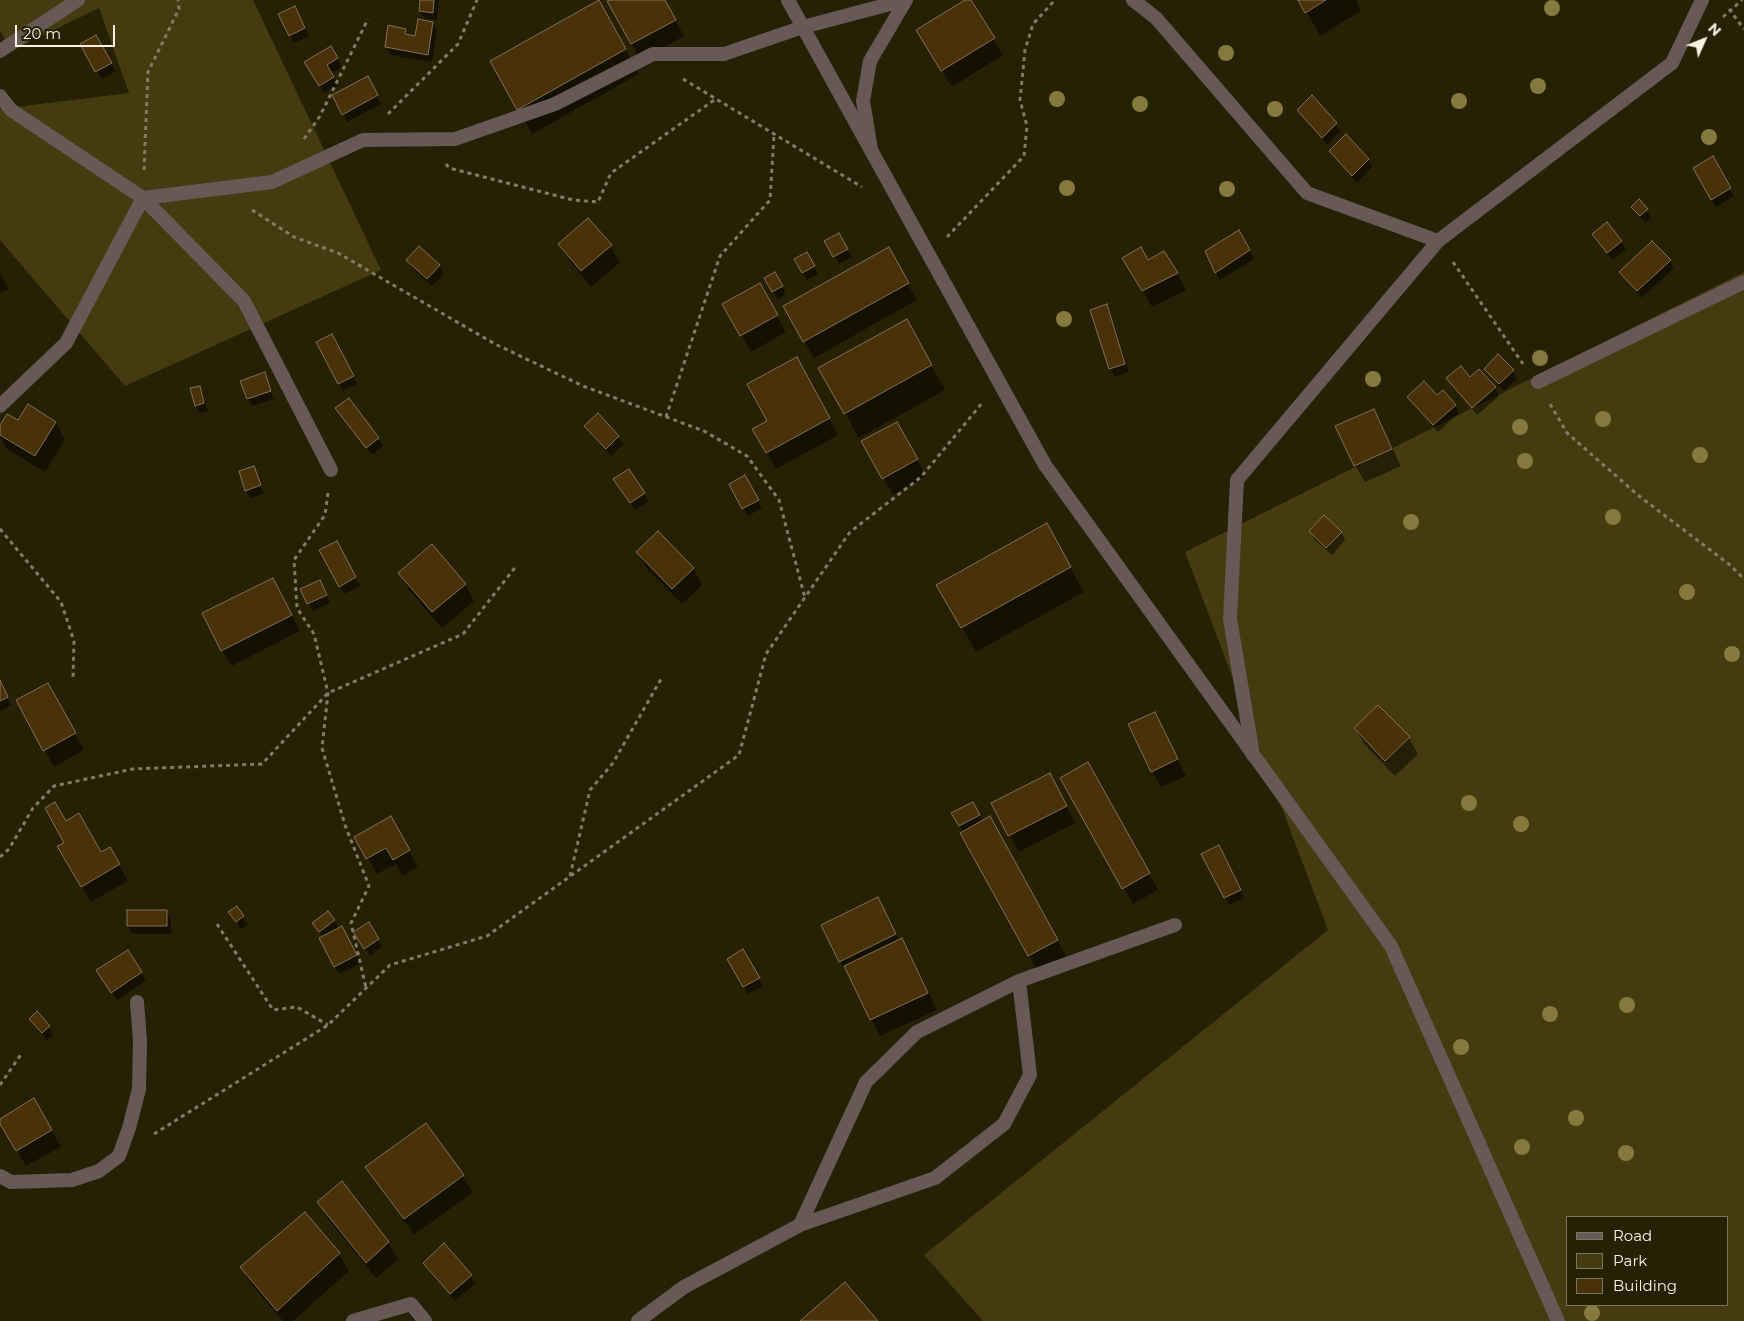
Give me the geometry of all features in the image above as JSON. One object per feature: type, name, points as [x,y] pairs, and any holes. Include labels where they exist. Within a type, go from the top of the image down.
[{"type":"street","points":[[0,51],[78,0]]},
{"type":"street","points":[[788,0],[1045,465],[1391,946],[1558,1321]]},
{"type":"street","points":[[142,198],[272,182],[363,140],[455,139],[555,104],[653,54],[724,54],[803,27],[906,0]]},
{"type":"street","points":[[872,150],[863,101],[870,61],[906,0]]},
{"type":"street","points":[[1133,0],[1156,18],[1307,193],[1438,241]]},
{"type":"street","points":[[1253,755],[1230,618],[1237,480],[1438,241],[1672,62],[1702,0]]},
{"type":"street","points":[[0,96],[11,110],[142,198],[244,301],[331,470]]},
{"type":"street","points":[[0,406],[66,342],[142,198]]},
{"type":"street","points":[[1538,382],[1744,282]]},
{"type":"street","points":[[800,1225],[866,1082],[917,1032],[1018,981],[1175,925]]},
{"type":"street","points":[[638,1321],[684,1287],[800,1225],[936,1178],[1004,1124],[1030,1075],[1018,981]]},
{"type":"street","points":[[0,1176],[10,1182],[72,1180],[99,1171],[119,1156],[129,1128],[139,1088],[140,1041],[137,1002]]},
{"type":"street","points":[[353,1321],[411,1304],[425,1321]]},
{"type":"path","points":[[142,198],[148,72],[179,9],[178,0]]},
{"type":"path","points":[[363,140],[458,44],[477,0]]},
{"type":"path","points":[[929,255],[1024,156],[1027,126],[1020,100],[1025,50],[1033,24],[1055,0]]},
{"type":"path","points":[[1726,5],[1744,29]]},
{"type":"path","points":[[302,142],[320,116],[368,19]]},
{"type":"path","points":[[646,59],[717,98],[774,135],[865,188]]},
{"type":"path","points":[[424,139],[449,168],[573,200],[598,202],[611,173],[717,98]]},
{"type":"path","points":[[666,417],[720,256],[770,200],[774,135]]},
{"type":"path","points":[[217,189],[294,237],[338,253],[495,344],[583,386],[704,431],[747,456],[779,500],[805,598]]},
{"type":"path","points":[[1438,241],[1510,348],[1538,382],[1567,433],[1639,496],[1730,565],[1744,579]]},
{"type":"path","points":[[119,1156],[328,1025],[390,965],[487,936],[740,755],[766,654],[850,532],[921,477],[999,382]]},
{"type":"path","points":[[331,470],[325,515],[294,560],[297,608],[314,634],[328,692],[322,748],[344,825],[369,886],[351,923],[366,988]]},
{"type":"path","points":[[0,529],[61,602],[74,641],[73,678]]},
{"type":"path","points":[[0,856],[9,849],[33,808],[54,786],[133,769],[262,764],[328,692],[463,634],[518,565]]},
{"type":"path","points":[[570,876],[590,790],[613,763],[660,680]]},
{"type":"path","points":[[217,924],[273,1010],[297,1007],[328,1025]]},
{"type":"path","points":[[0,1084],[22,1053]]},
{"type":"green space","points":[[0,0],[253,0],[381,270],[125,386],[0,240],[0,109],[129,93],[99,8],[11,51],[0,30]]},
{"type":"green space","points":[[1744,272],[1744,1321],[983,1321],[924,1255],[1328,930],[1185,552]]},
{"type":"building","points":[[420,0],[434,0],[433,13],[419,11]]},
{"type":"building","points":[[599,0],[626,49],[517,110],[490,61]]},
{"type":"building","points":[[665,0],[676,20],[631,44],[607,1]]},
{"type":"building","points":[[965,0],[971,0],[995,38],[941,71],[916,30]]},
{"type":"building","points":[[1298,0],[1326,0],[1305,13]]},
{"type":"building","points":[[295,6],[305,28],[289,36],[278,14]]},
{"type":"building","points":[[418,19],[433,22],[428,55],[385,47],[388,25],[406,29],[405,34],[415,36]]},
{"type":"building","points":[[96,35],[112,63],[95,72],[80,44]]},
{"type":"building","points":[[331,46],[338,58],[327,65],[334,77],[319,86],[304,62]]},
{"type":"building","points":[[368,76],[378,95],[342,115],[332,95]]},
{"type":"building","points":[[1312,95],[1337,123],[1322,138],[1297,110]]},
{"type":"building","points":[[1346,134],[1369,159],[1352,176],[1329,151]]},
{"type":"building","points":[[1713,156],[1731,188],[1711,200],[1693,168]]},
{"type":"building","points":[[1639,199],[1648,209],[1640,216],[1631,207]]},
{"type":"building","points":[[588,218],[612,245],[581,271],[558,244]]},
{"type":"building","points":[[1607,222],[1622,241],[1607,253],[1592,234]]},
{"type":"building","points":[[1239,230],[1250,250],[1215,273],[1205,251]]},
{"type":"building","points":[[839,233],[848,249],[833,257],[824,241]]},
{"type":"building","points":[[1652,241],[1671,260],[1637,291],[1619,272]]},
{"type":"building","points":[[419,246],[440,265],[427,279],[406,260]]},
{"type":"building","points":[[889,247],[909,283],[803,342],[783,306]]},
{"type":"building","points":[[1141,247],[1148,260],[1164,251],[1178,273],[1142,291],[1122,258]]},
{"type":"building","points":[[807,252],[815,266],[802,273],[794,259]]},
{"type":"building","points":[[775,272],[783,286],[772,292],[764,278]]},
{"type":"building","points":[[760,283],[778,315],[740,336],[722,304]]},
{"type":"building","points":[[1107,304],[1125,364],[1109,369],[1090,310]]},
{"type":"building","points":[[907,319],[932,365],[844,414],[818,368]]},
{"type":"building","points":[[332,334],[354,376],[338,384],[316,342]]},
{"type":"building","points":[[1498,354],[1514,370],[1499,384],[1484,369]]},
{"type":"building","points":[[797,357],[830,418],[766,453],[752,429],[767,421],[747,384]]},
{"type":"building","points":[[1461,366],[1470,377],[1479,369],[1496,387],[1472,408],[1446,378]]},
{"type":"building","points":[[265,372],[271,391],[247,399],[240,381]]},
{"type":"building","points":[[1424,381],[1437,395],[1443,390],[1456,405],[1433,425],[1407,397]]},
{"type":"building","points":[[200,386],[204,403],[195,406],[190,388]]},
{"type":"building","points":[[349,398],[379,438],[366,448],[335,408]]},
{"type":"building","points":[[28,404],[56,422],[35,456],[0,435],[0,425],[7,414],[18,420]]},
{"type":"building","points":[[1374,409],[1392,449],[1354,466],[1335,426]]},
{"type":"building","points":[[598,413],[619,436],[606,449],[584,426]]},
{"type":"building","points":[[897,422],[918,459],[882,479],[861,441]]},
{"type":"building","points":[[254,466],[261,485],[245,491],[239,471]]},
{"type":"building","points":[[629,469],[645,493],[630,503],[613,479]]},
{"type":"building","points":[[745,475],[759,500],[742,509],[729,484]]},
{"type":"building","points":[[1324,515],[1342,532],[1326,548],[1309,531]]},
{"type":"building","points":[[1047,523],[1071,567],[961,628],[936,585]]},
{"type":"building","points":[[658,531],[694,568],[672,589],[636,552]]},
{"type":"building","points":[[337,541],[356,577],[339,587],[319,550]]},
{"type":"building","points":[[432,544],[466,584],[432,612],[398,573]]},
{"type":"building","points":[[273,578],[292,615],[221,651],[202,613]]},
{"type":"building","points":[[320,580],[327,595],[307,604],[300,589]]},
{"type":"building","points":[[0,680],[8,697],[0,701]]},
{"type":"building","points":[[48,683],[76,733],[43,751],[16,700]]},
{"type":"building","points":[[1378,705],[1410,737],[1385,761],[1354,728]]},
{"type":"building","points":[[1155,712],[1178,759],[1151,772],[1128,724]]},
{"type":"building","points":[[1088,762],[1150,873],[1122,889],[1060,778]]},
{"type":"building","points":[[1050,773],[1067,806],[1008,836],[991,803]]},
{"type":"building","points":[[55,802],[66,821],[79,813],[101,852],[110,847],[120,864],[81,887],[57,846],[64,843],[45,808]]},
{"type":"building","points":[[973,802],[980,815],[959,826],[951,813]]},
{"type":"building","points":[[391,816],[410,850],[393,860],[386,848],[366,859],[354,837]]},
{"type":"building","points":[[990,816],[1058,940],[1028,956],[960,833]]},
{"type":"building","points":[[1219,845],[1241,890],[1224,898],[1201,854]]},
{"type":"building","points":[[878,897],[896,934],[839,962],[821,925]]},
{"type":"building","points":[[237,906],[244,916],[236,922],[228,912]]},
{"type":"building","points":[[127,910],[167,910],[167,926],[127,926]]},
{"type":"building","points":[[328,911],[335,920],[319,932],[312,923]]},
{"type":"building","points":[[369,922],[379,939],[364,949],[353,932]]},
{"type":"building","points":[[342,926],[357,955],[334,967],[319,938]]},
{"type":"building","points":[[902,938],[928,993],[870,1020],[844,966]]},
{"type":"building","points":[[743,949],[760,978],[743,987],[727,959]]},
{"type":"building","points":[[128,950],[142,972],[111,993],[96,970]]},
{"type":"building","points":[[37,1011],[50,1026],[42,1033],[29,1019]]},
{"type":"building","points":[[34,1098],[52,1130],[16,1151],[0,1124],[0,1119]]},
{"type":"building","points":[[426,1123],[464,1175],[404,1219],[365,1167]]},
{"type":"building","points":[[342,1181],[389,1242],[366,1263],[317,1202]]},
{"type":"building","points":[[305,1212],[340,1253],[277,1311],[240,1267]]},
{"type":"building","points":[[444,1243],[472,1275],[450,1294],[423,1263]]},
{"type":"building","points":[[845,1282],[878,1321],[800,1321]]}]
